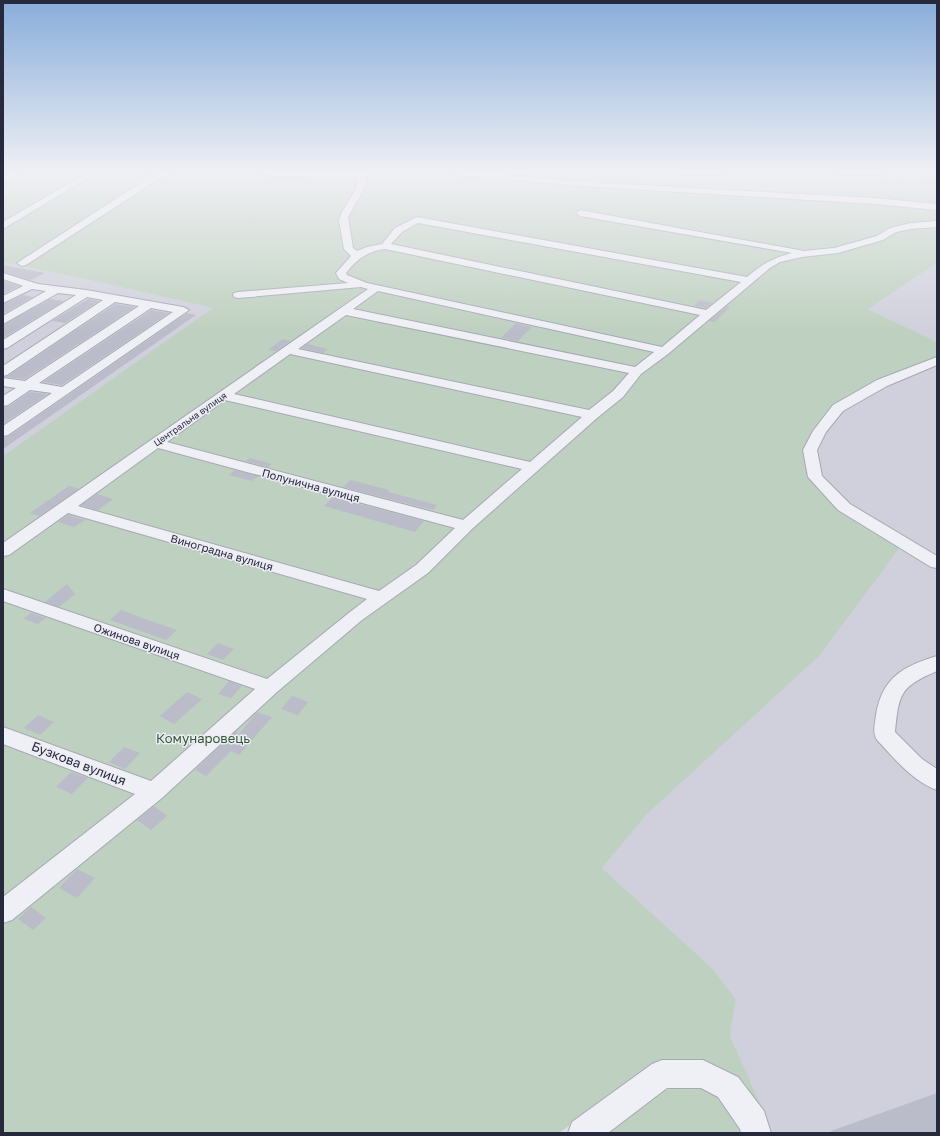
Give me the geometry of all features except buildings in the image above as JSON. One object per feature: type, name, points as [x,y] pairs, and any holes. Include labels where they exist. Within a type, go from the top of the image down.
[{"type":"street","points":[[22,263],[79,226]]},
{"type":"street","points":[[343,226],[347,248],[350,252],[357,255]]},
{"type":"street","points":[[385,246],[388,239],[398,230],[406,226]]},
{"type":"street","points":[[450,226],[748,280]]},
{"type":"street","points":[[655,226],[795,250],[802,254]]},
{"type":"street","points":[[3,912],[154,792],[270,687],[379,598],[422,569],[466,526],[532,467],[618,394],[637,371],[709,314],[748,280],[772,262],[802,254],[835,251],[880,238],[899,229],[911,226]]},
{"type":"street","points":[[664,350],[370,286],[343,277],[341,273],[357,255],[373,247],[385,246],[709,314]]},
{"type":"street","points":[[3,432],[183,310],[86,293],[37,287],[4,277]]},
{"type":"street","points":[[3,300],[32,285]]},
{"type":"street","points":[[238,295],[370,286]]},
{"type":"street","name":"Центральна вулиця","points":[[3,551],[344,311],[370,286]]},
{"type":"street","points":[[3,321],[57,289]]},
{"type":"street","points":[[3,345],[86,293]]},
{"type":"street","points":[[3,372],[113,298]]},
{"type":"street","points":[[3,402],[149,304]]},
{"type":"street","points":[[344,311],[637,371]]},
{"type":"street","points":[[287,350],[592,415]]},
{"type":"street","points":[[937,361],[882,383],[838,408],[820,431],[810,450],[814,477],[844,507],[937,563]]},
{"type":"street","points":[[3,382],[64,391]]},
{"type":"street","points":[[224,396],[532,467]]},
{"type":"street","name":"Полунична вулиця","points":[[156,443],[466,526]]},
{"type":"street","name":"Виноградна вулиця","points":[[66,507],[379,598]]},
{"type":"street","name":"Ожинова вулиця","points":[[3,595],[270,687]]},
{"type":"street","points":[[937,663],[914,672],[895,688],[887,711],[884,734],[914,765],[937,781]]},
{"type":"street","name":"Бузкова вулиця","points":[[3,735],[154,792]]},
{"type":"street","points":[[583,1133],[662,1074],[703,1074],[728,1087],[753,1122],[756,1133]]},
{"type":"shaded area","points":[[3,262],[103,283],[214,308],[3,456]]},
{"type":"shaded area","points":[[937,263],[937,342],[868,309]]},
{"type":"shaded area","points":[[937,361],[937,1133],[771,1133],[730,1036],[736,999],[712,968],[602,868],[648,813],[844,507],[815,477],[810,450],[838,408]]},
{"type":"green space","name":"Комунаровець","points":[[3,226],[937,226],[937,263],[868,309],[937,342],[937,361],[838,408],[810,450],[815,477],[844,507],[903,543],[819,656],[648,813],[602,868],[712,968],[736,999],[730,1036],[764,1113],[655,1063],[559,1133],[3,1133],[3,456],[213,308],[3,262]]},
{"type":"green space","points":[[699,1085],[717,1096],[741,1126],[743,1133],[597,1133],[652,1092]]}]
